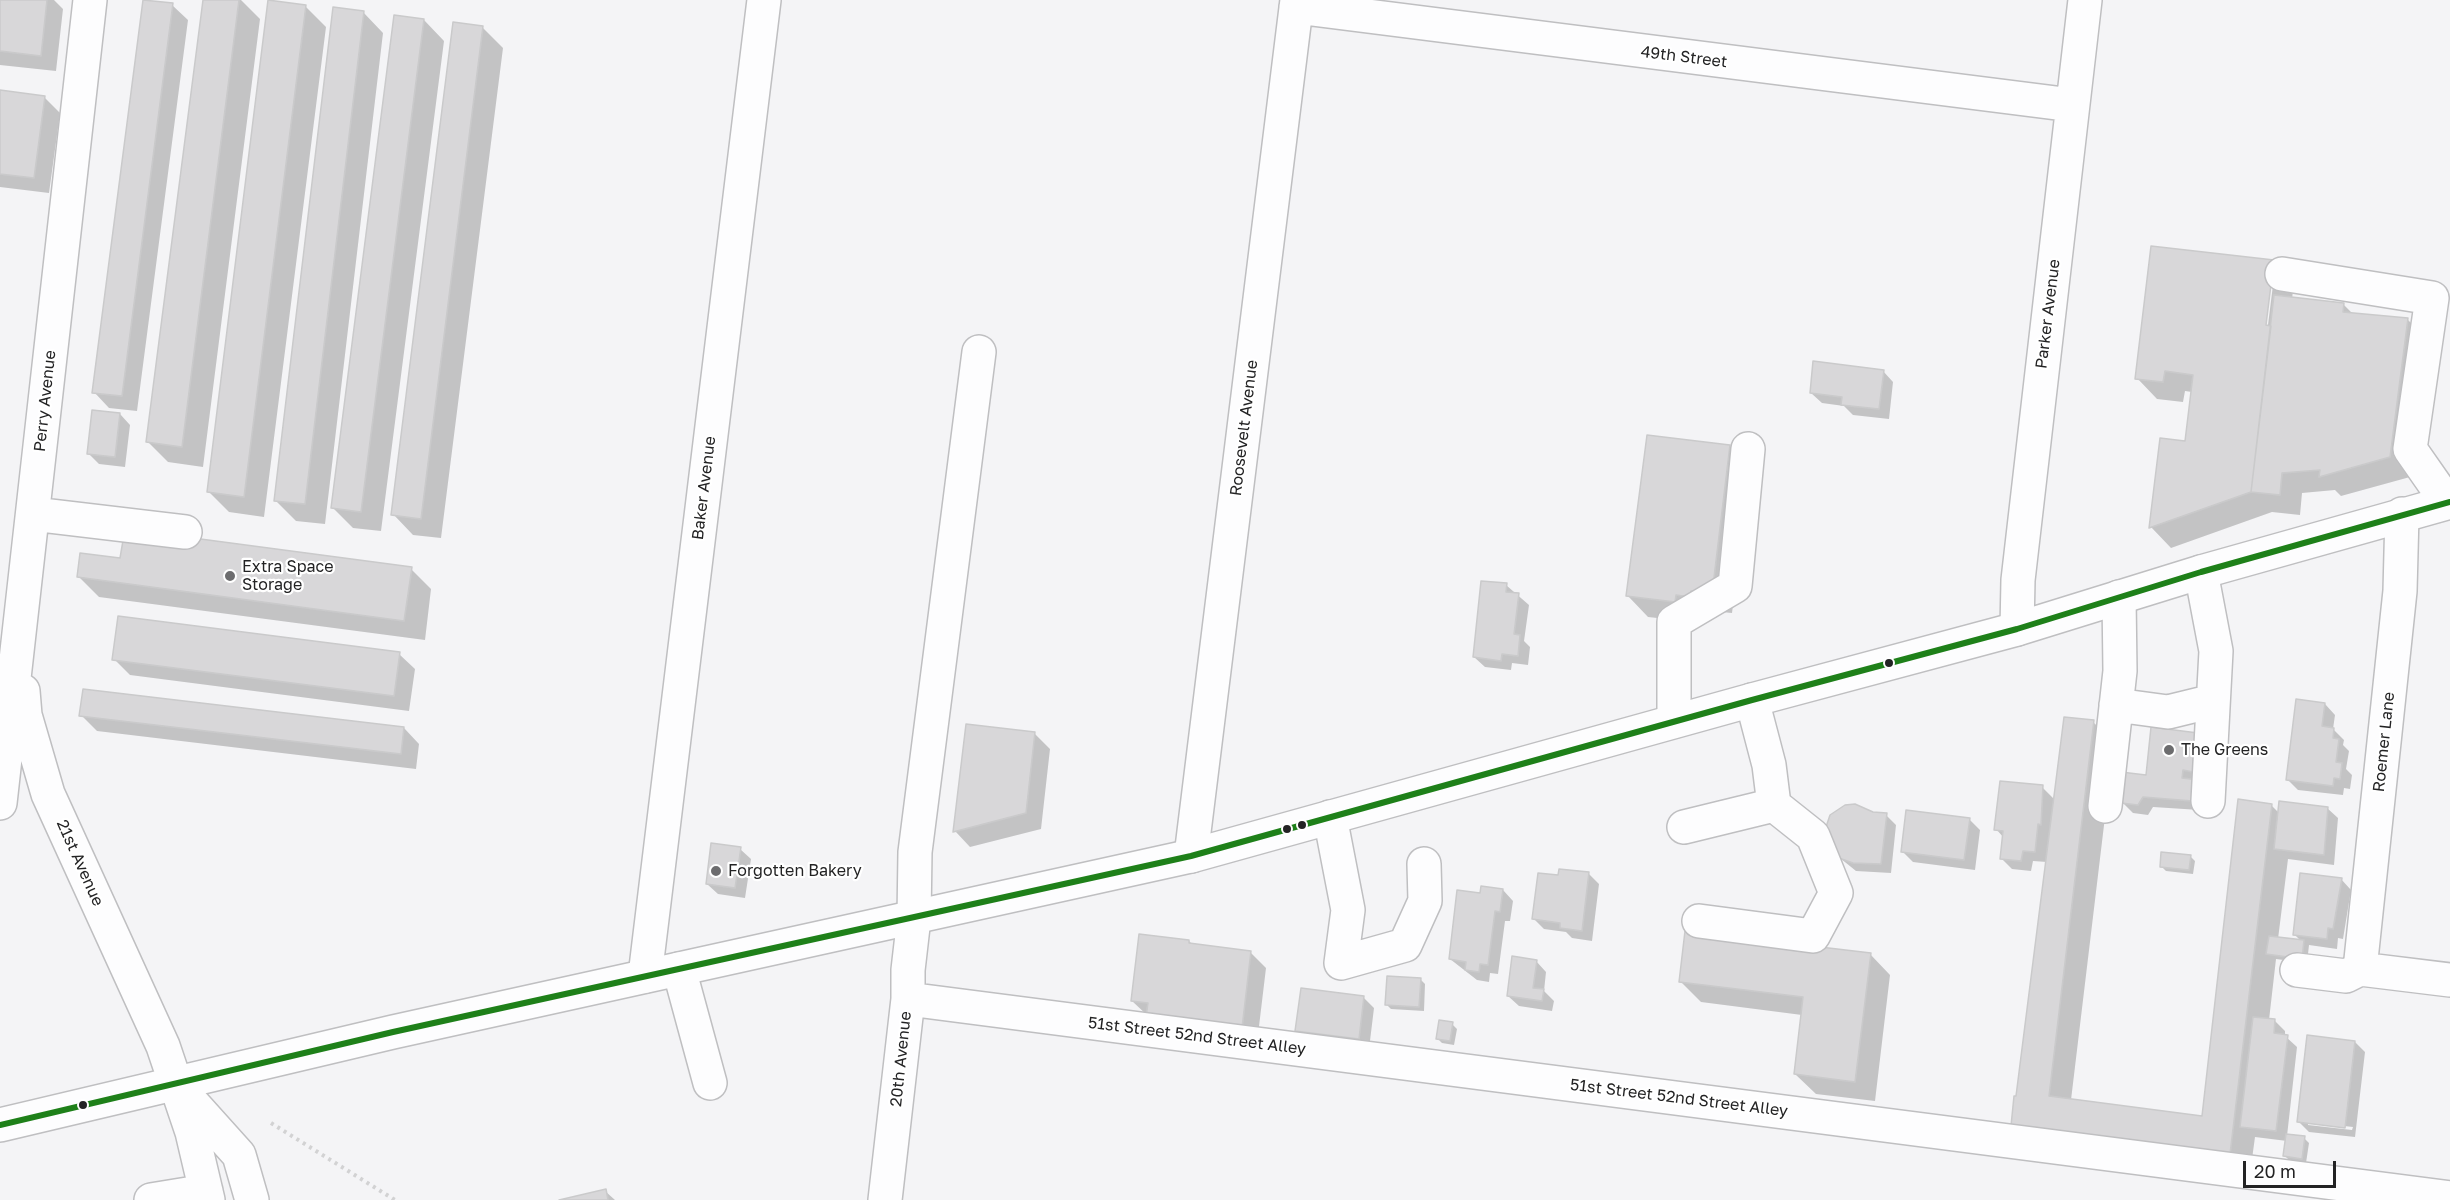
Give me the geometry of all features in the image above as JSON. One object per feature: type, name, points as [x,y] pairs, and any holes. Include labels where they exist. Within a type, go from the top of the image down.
[{"type":"street","name":"Perry Avenue","points":[[0,803],[4,733],[33,514],[90,0]]},
{"type":"street","name":"Baker Avenue","points":[[645,976],[764,0]]},
{"type":"street","name":"Parker Avenue","points":[[2017,629],[2018,580],[2085,0]]},
{"type":"street","name":"49th Street","points":[[1297,3],[2072,105]]},
{"type":"street","name":"Roosevelt Avenue","points":[[1191,856],[1297,3]]},
{"type":"street","points":[[0,1125],[393,1032],[1191,856],[1674,721],[2017,629],[2201,572],[2449,502],[2410,449],[2432,298],[2282,274]]},
{"type":"street","name":"20th Avenue","points":[[885,1200],[908,999],[908,970],[914,918],[915,852],[979,352]]},
{"type":"street","points":[[1674,721],[1674,622],[1735,586],[1748,449]]},
{"type":"street","points":[[33,514],[185,532]]},
{"type":"street","name":"Roemer Lane","points":[[2360,969],[2400,591],[2402,514]]},
{"type":"street","points":[[2201,572],[2216,651],[2208,801]]},
{"type":"street","points":[[2105,806],[2120,671],[2119,597]]},
{"type":"street","name":"21st Avenue","points":[[19,633],[25,715],[48,794],[163,1046],[192,1132],[207,1195]]},
{"type":"street","points":[[1699,921],[1813,936],[1836,893],[1813,836],[1774,805],[1769,765],[1752,700]]},
{"type":"street","points":[[2116,705],[2168,712],[2213,701]]},
{"type":"street","points":[[1684,827],[1774,805]]},
{"type":"street","points":[[1330,817],[1348,910],[1341,963],[1405,945],[1425,901],[1424,864]]},
{"type":"street","points":[[679,969],[710,1083]]},
{"type":"street","points":[[2297,970],[2346,976],[2360,969],[2450,980]]},
{"type":"street","name":"51st Street 52nd Street Alley","points":[[908,999],[2450,1198]]},
{"type":"street","name":"21st Avenue","points":[[174,1083],[239,1155],[252,1200]]},
{"type":"street","points":[[151,1200],[207,1195]]},
{"type":"path","points":[[271,1122],[395,1200]]},
{"type":"building","points":[[0,0],[47,0],[41,56],[0,51]]},
{"type":"building","points":[[143,0],[173,3],[122,396],[92,393]]},
{"type":"building","points":[[203,0],[239,0],[182,447],[146,442]]},
{"type":"building","points":[[268,0],[306,5],[244,497],[207,492]]},
{"type":"building","points":[[333,7],[364,11],[305,504],[274,501]]},
{"type":"building","points":[[394,15],[424,19],[361,512],[331,508]]},
{"type":"building","points":[[453,22],[483,26],[421,519],[391,515]]},
{"type":"building","points":[[0,90],[45,96],[34,178],[0,174]]},
{"type":"building","points":[[2151,246],[2274,260],[2266,325],[2271,326],[2251,492],[2149,528],[2160,438],[2185,441],[2193,375],[2165,371],[2163,382],[2135,379]]},
{"type":"building","points":[[2274,295],[2344,303],[2343,312],[2408,318],[2390,457],[2319,477],[2320,470],[2282,473],[2280,495],[2251,492]]},
{"type":"building","points":[[1813,361],[1884,370],[1879,409],[1841,405],[1842,397],[1810,393]]},
{"type":"building","points":[[92,410],[120,413],[115,457],[87,454]]},
{"type":"building","points":[[1647,435],[1730,445],[1712,594],[1691,591],[1690,597],[1676,595],[1675,602],[1626,596]]},
{"type":"building","points":[[125,529],[412,567],[404,621],[77,577],[80,553],[120,558]]},
{"type":"building","points":[[1481,581],[1507,583],[1506,592],[1519,593],[1514,634],[1520,635],[1518,656],[1502,654],[1501,661],[1473,657]]},
{"type":"building","points":[[118,616],[400,652],[394,696],[112,660]]},
{"type":"building","points":[[83,689],[404,727],[401,754],[79,716]]},
{"type":"building","points":[[2296,699],[2325,703],[2322,726],[2334,728],[2333,738],[2339,739],[2336,762],[2342,763],[2340,779],[2334,778],[2333,786],[2286,780]]},
{"type":"building","points":[[2064,717],[2094,720],[2049,1096],[2202,1116],[2238,799],[2272,804],[2230,1154],[2011,1126]]},
{"type":"building","points":[[966,724],[1035,732],[1026,813],[953,832]]},
{"type":"building","points":[[2151,727],[2198,733],[2193,772],[2183,770],[2182,778],[2207,781],[2205,802],[2143,797],[2138,805],[2121,803],[2121,772],[2146,775]]},
{"type":"building","points":[[2000,781],[2043,785],[2041,825],[2038,824],[2035,852],[2023,851],[2021,861],[2000,859],[2003,831],[1994,830]]},
{"type":"building","points":[[2279,801],[2328,807],[2324,855],[2274,849]]},
{"type":"building","points":[[1855,804],[1873,812],[1887,813],[1881,864],[1853,863],[1836,857],[1824,833],[1830,815],[1845,805]]},
{"type":"building","points":[[1906,810],[1970,818],[1964,860],[1901,852]]},
{"type":"building","points":[[711,843],[741,847],[735,888],[706,884]]},
{"type":"building","points":[[2161,852],[2191,855],[2189,870],[2160,867]]},
{"type":"building","points":[[1559,869],[1589,872],[1582,931],[1560,928],[1560,923],[1532,919],[1538,873],[1558,875]]},
{"type":"building","points":[[2300,873],[2342,878],[2333,929],[2328,928],[2327,939],[2293,935]]},
{"type":"building","points":[[1481,886],[1503,889],[1500,912],[1495,911],[1488,965],[1480,964],[1479,972],[1465,970],[1466,962],[1449,959],[1457,890],[1480,893]]},
{"type":"building","points":[[1685,931],[1871,953],[1855,1082],[1794,1074],[1803,997],[1679,982]]},
{"type":"building","points":[[1139,934],[1251,951],[1242,1028],[1146,1017],[1148,1003],[1131,1001]]},
{"type":"building","points":[[2269,936],[2304,940],[2302,959],[2266,954]]},
{"type":"building","points":[[1512,956],[1537,960],[1533,988],[1544,989],[1542,1001],[1507,996]]},
{"type":"building","points":[[1387,976],[1421,978],[1419,1007],[1385,1005]]},
{"type":"building","points":[[1301,988],[1364,996],[1359,1039],[1295,1031]]},
{"type":"building","points":[[2253,1017],[2275,1019],[2274,1033],[2288,1035],[2276,1131],[2240,1127]]},
{"type":"building","points":[[1439,1020],[1453,1022],[1450,1041],[1436,1039]]},
{"type":"building","points":[[2307,1035],[2355,1041],[2345,1128],[2297,1122]]},
{"type":"building","points":[[2286,1134],[2305,1136],[2302,1159],[2283,1156]]},
{"type":"building","points":[[606,1189],[608,1200],[559,1200]]},
{"type":"transit line","points":[[0,1125],[393,1032],[1191,856],[2017,629],[2201,572],[2450,502]]},
{"type":"place","name":"Extra Space Storage","points":[[230,576]]},
{"type":"place","name":"The Greens","points":[[2169,750]]},
{"type":"place","name":"Forgotten Bakery","points":[[716,871]]}]
